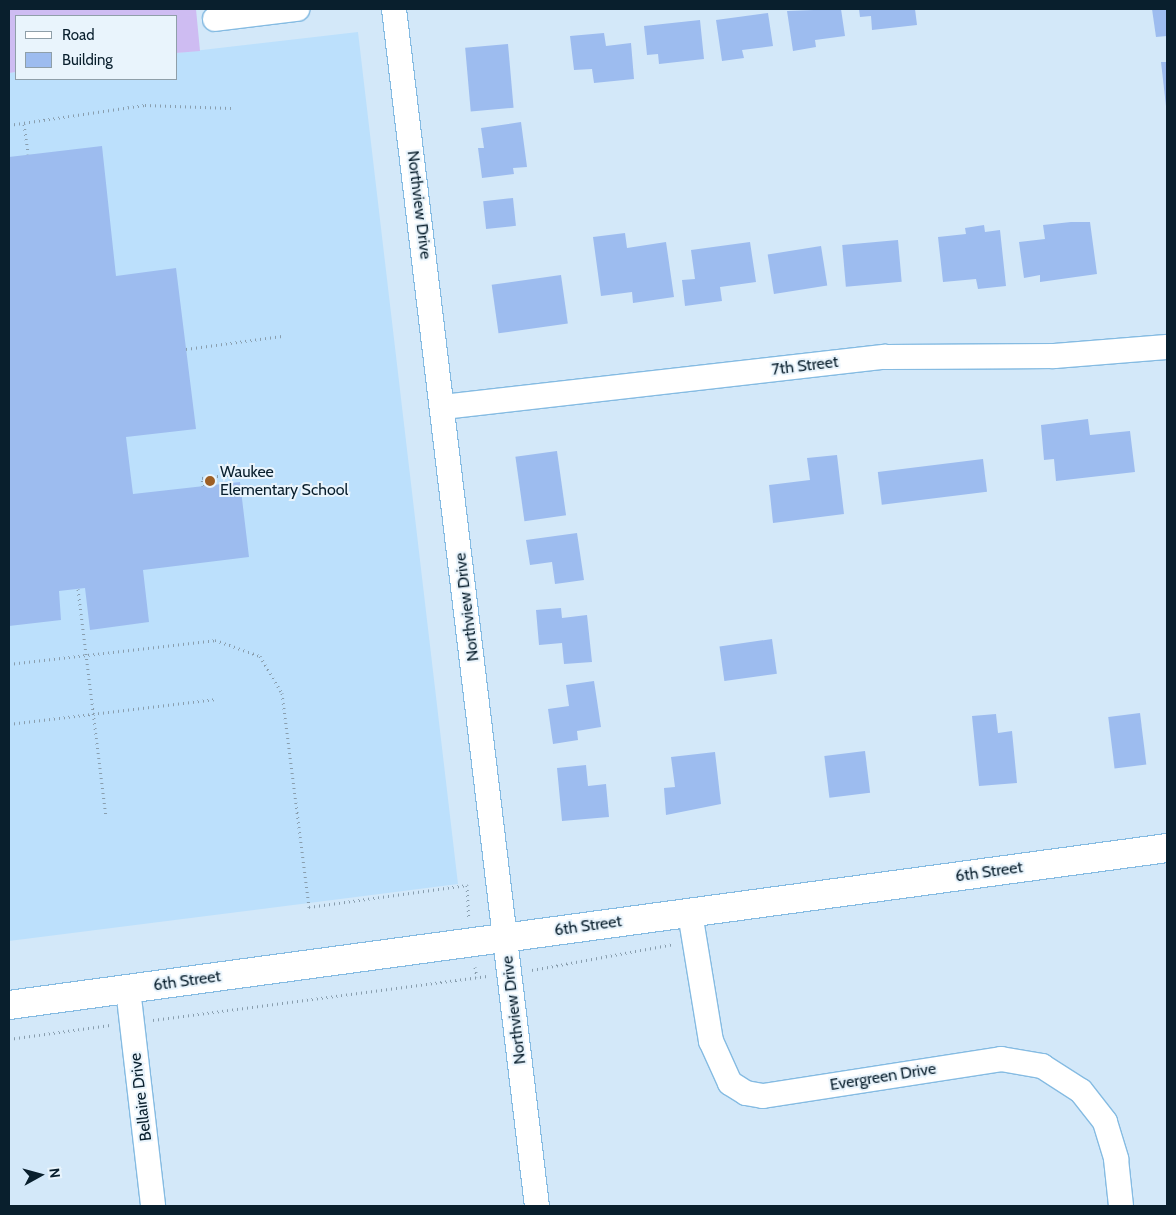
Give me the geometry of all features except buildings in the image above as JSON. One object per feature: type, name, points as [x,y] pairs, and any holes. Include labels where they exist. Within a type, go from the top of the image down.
[{"type":"main road","name":"6th Street","points":[[9,1005],[1167,848]]},
{"type":"street","points":[[215,19],[297,9]]},
{"type":"street","name":"Northview Drive","points":[[394,9],[538,1206]]},
{"type":"street","name":"7th Street","points":[[443,407],[885,357],[1054,356],[1167,348]]},
{"type":"street","name":"Evergreen Drive","points":[[690,913],[711,1041],[730,1083],[764,1096],[1001,1059],[1042,1066],[1082,1091],[1105,1122],[1116,1159],[1121,1206]]},
{"type":"street","name":"Bellaire Drive","points":[[128,989],[154,1206]]},
{"type":"path","points":[[9,125],[145,105],[230,108]]},
{"type":"path","points":[[24,124],[28,154]]},
{"type":"path","points":[[186,349],[282,336]]},
{"type":"path","points":[[203,486],[202,478],[273,469]]},
{"type":"path","points":[[78,589],[106,817]]},
{"type":"path","points":[[9,664],[215,640],[260,656],[282,693],[309,907],[466,885],[468,911]]},
{"type":"path","points":[[9,724],[216,699]]},
{"type":"path","points":[[527,971],[695,941]]},
{"type":"path","points":[[475,965],[477,977]]},
{"type":"path","points":[[9,1038],[488,976]]},
{"type":"shaded area","points":[[9,9],[196,9],[200,51],[178,53],[178,15],[15,15],[15,72],[9,73]]},
{"type":"shaded area","name":"Waukee Elementary School","points":[[358,32],[458,884],[9,941],[9,73],[15,72],[15,80],[178,80],[178,53]]},
{"type":"place","name":"Waukee Elementary School","points":[[210,481]]}]
